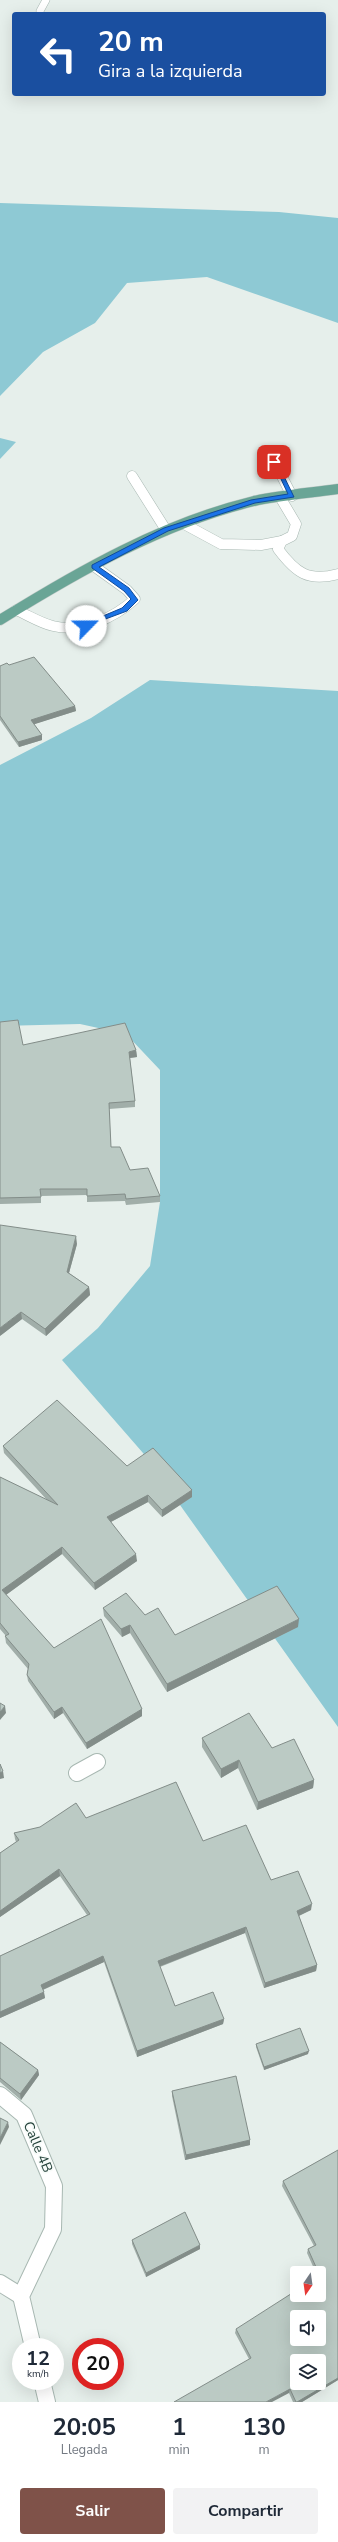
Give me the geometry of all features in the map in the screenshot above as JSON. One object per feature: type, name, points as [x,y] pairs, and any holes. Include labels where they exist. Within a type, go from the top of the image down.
[{"type":"main road","points":[[0,620],[95,567],[166,530],[254,501],[338,489]]},
{"type":"street","points":[[40,10],[46,0]]},
{"type":"street","points":[[274,462],[292,496]]},
{"type":"street","points":[[132,476],[166,530]]},
{"type":"street","points":[[184,524],[221,544],[261,545],[282,542],[292,536],[296,524],[280,497]]},
{"type":"street","points":[[282,542],[278,549],[290,566],[310,578],[325,578],[338,574]]},
{"type":"street","points":[[16,610],[58,627],[86,626],[125,610],[135,600],[127,590],[95,567]]},
{"type":"street","points":[[77,1773],[97,1762]]},
{"type":"street","name":"Calle 4B","points":[[0,2095],[24,2115],[54,2186],[53,2229],[21,2296]]},
{"type":"street","points":[[0,2283],[21,2296],[32,2338]]},
{"type":"street","points":[[44,2390],[46,2402]]},
{"type":"water","points":[[0,203],[279,212],[338,218],[338,323],[207,277],[127,283],[95,323],[43,352],[0,396]]},
{"type":"water","points":[[0,438],[16,442],[0,459]]},
{"type":"water","points":[[150,680],[338,691],[338,1727],[143,1453],[62,1360],[98,1328],[150,1266],[160,1202],[160,1070],[126,1034],[80,1024],[0,1026],[0,765],[91,718]]},
{"type":"building","points":[[34,657],[75,706],[31,720],[42,735],[18,742],[0,716],[0,666],[7,663],[9,665]]},
{"type":"building","points":[[18,1020],[23,1045],[125,1023],[136,1050],[129,1052],[135,1101],[109,1103],[111,1147],[120,1147],[130,1170],[148,1168],[160,1196],[126,1199],[125,1194],[87,1196],[87,1189],[40,1189],[41,1197],[0,1198],[0,1022]]},
{"type":"building","points":[[0,1225],[76,1236],[67,1272],[89,1287],[45,1329],[21,1312],[0,1328]]},
{"type":"building","points":[[57,1400],[127,1466],[153,1448],[192,1490],[162,1510],[148,1495],[107,1517],[136,1554],[94,1583],[62,1547],[2,1590],[54,1648],[101,1619],[142,1709],[86,1743],[62,1707],[54,1712],[27,1675],[29,1664],[5,1636],[9,1634],[0,1623],[0,1477],[58,1505],[3,1446]]},
{"type":"building","points":[[277,1586],[299,1619],[167,1684],[130,1625],[121,1629],[103,1608],[126,1593],[145,1615],[158,1608],[175,1635]]},
{"type":"building","points":[[0,1703],[5,1706],[0,1712]]},
{"type":"building","points":[[249,1713],[272,1748],[294,1739],[314,1780],[258,1802],[239,1760],[221,1769],[202,1738]]},
{"type":"building","points":[[0,1764],[3,1771],[0,1773]]},
{"type":"building","points":[[176,1782],[203,1841],[246,1825],[271,1880],[298,1871],[312,1904],[297,1911],[317,1965],[265,1983],[246,1927],[158,1961],[175,2006],[213,1992],[224,2019],[137,2051],[103,1956],[41,1985],[44,1992],[0,2012],[0,1956],[90,1914],[59,1869],[0,1911],[0,1853],[19,1840],[14,1833],[40,1827],[76,1803],[86,1818]]},
{"type":"building","points":[[300,2028],[309,2051],[264,2067],[256,2044]]},
{"type":"building","points":[[0,2042],[38,2070],[20,2094],[0,2078]]},
{"type":"building","points":[[236,2076],[250,2140],[186,2155],[172,2091]]},
{"type":"building","points":[[0,2118],[8,2122],[0,2138]]},
{"type":"building","points":[[338,2150],[338,2378],[326,2385],[326,2354],[290,2354],[290,2389],[266,2402],[174,2402],[251,2358],[236,2329],[290,2294],[290,2302],[326,2302],[326,2266],[316,2266],[308,2249],[316,2245],[283,2181]]},
{"type":"building","points":[[185,2212],[200,2245],[146,2273],[132,2240]]},
{"type":"building","points":[[290,2390],[318,2390],[297,2402]]},
{"type":"route","points":[[86,626],[125,610],[135,600],[127,590],[95,567],[166,530],[254,501],[292,496],[274,462]]}]
